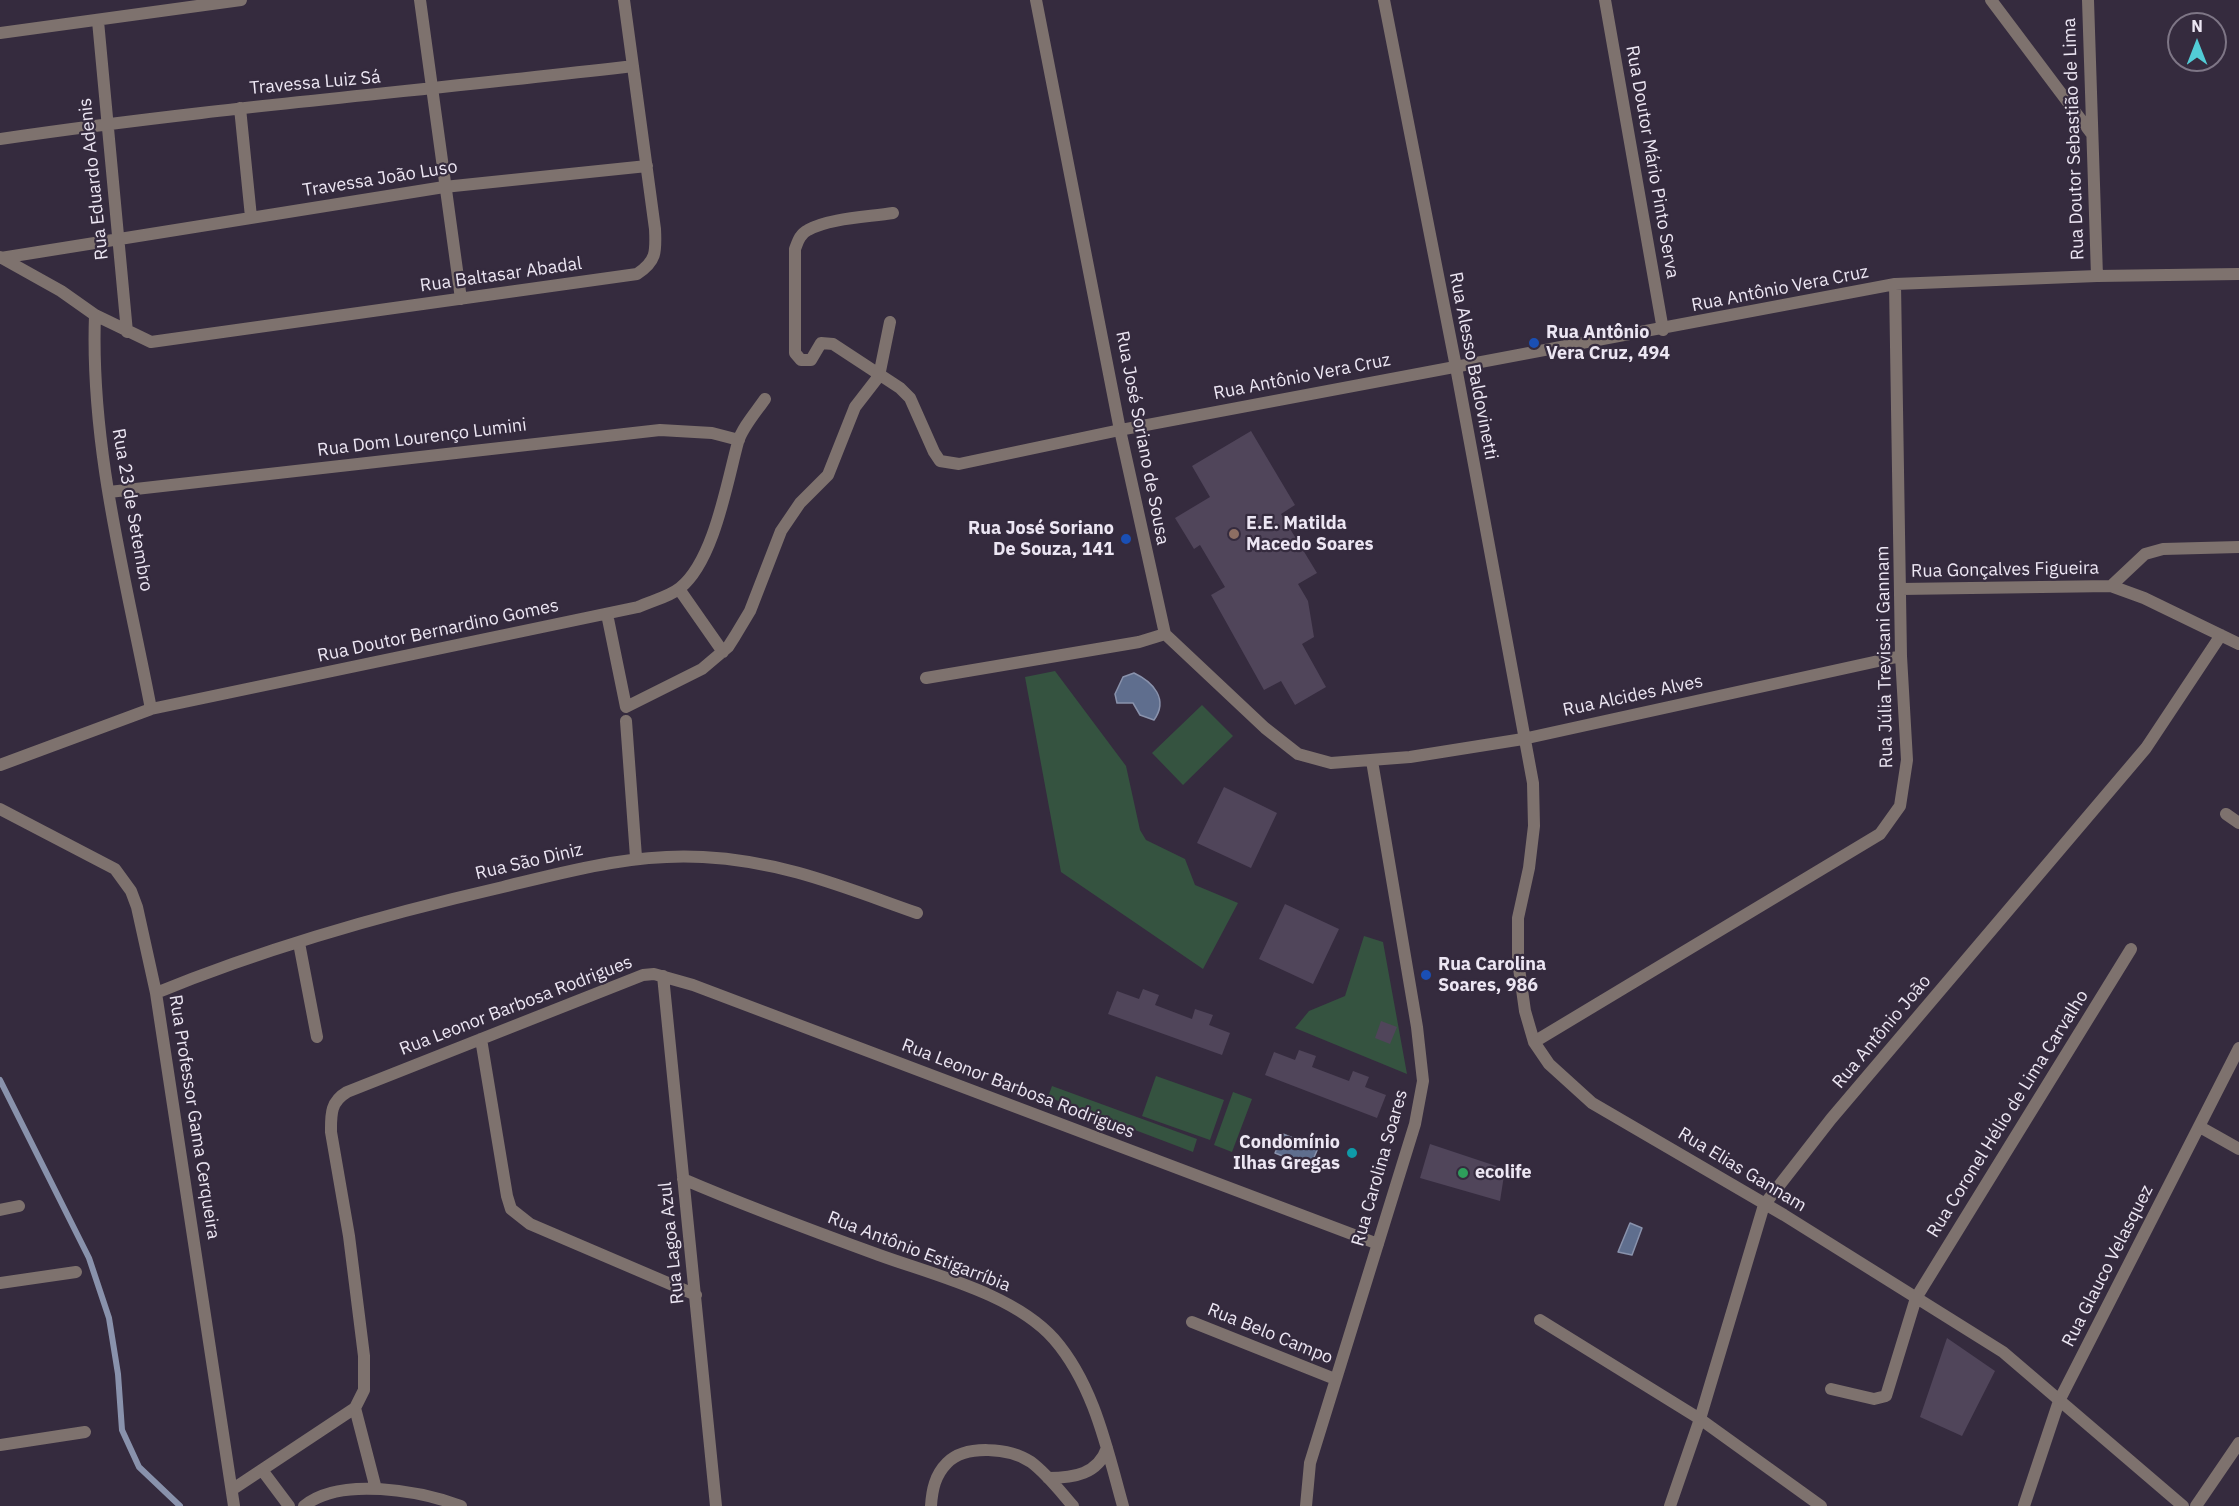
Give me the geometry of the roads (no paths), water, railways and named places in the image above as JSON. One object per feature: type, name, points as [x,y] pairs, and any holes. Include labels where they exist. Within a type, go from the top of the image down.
[{"type":"street","points":[[0,33],[98,21],[189,4],[241,0]]},
{"type":"street","points":[[420,0],[461,299]]},
{"type":"street","name":"Rua Baltasar Abadal","points":[[0,257],[61,291],[95,315],[151,342],[637,274],[650,266],[656,250],[624,0]]},
{"type":"street","name":"Rua José Soriano de Sousa","points":[[1036,0],[1120,430],[1164,634]]},
{"type":"street","name":"Rua Alesso Baldovinetti","points":[[1384,0],[1456,367],[1523,739]]},
{"type":"street","name":"Rua Doutor Mário Pinto Serva","points":[[1605,0],[1663,330]]},
{"type":"street","points":[[1991,0],[2091,133]]},
{"type":"street","name":"Rua Doutor Sebastião de Lima","points":[[2088,0],[2097,276]]},
{"type":"street","name":"Rua Eduardo Adenis","points":[[98,21],[105,123],[127,332]]},
{"type":"street","name":"Travessa Luiz Sá","points":[[0,139],[105,123],[433,90],[633,66]]},
{"type":"street","points":[[240,108],[251,218]]},
{"type":"street","name":"Travessa João Luso","points":[[0,257],[444,187],[647,166]]},
{"type":"street","points":[[879,376],[826,342],[818,346],[811,360],[801,360],[796,356],[795,249],[798,238],[807,230],[893,213]]},
{"type":"street","name":"Rua Antônio Vera Cruz","points":[[879,376],[900,388],[910,398],[940,461],[959,464],[1120,430],[1895,285],[2097,276],[2239,274]]},
{"type":"street","name":"Rua Júlia Trevisani Gannam","points":[[1534,1042],[1880,834],[1900,806],[1907,760],[1901,656],[1895,285]]},
{"type":"street","name":"Rua 23 de Setembro","points":[[95,315],[99,442],[151,709]]},
{"type":"street","points":[[607,614],[626,707],[702,669],[723,652],[750,611],[781,531],[795,509],[828,475],[855,407],[879,376],[890,322]]},
{"type":"street","points":[[723,652],[679,589],[700,559],[715,525],[728,488],[739,440],[765,399]]},
{"type":"street","name":"Rua Dom Lourenço Lumini","points":[[109,492],[660,430],[712,433],[739,440]]},
{"type":"street","name":"Rua Gonçalves Figueira","points":[[1901,589],[2111,586],[2145,554],[2163,549],[2239,547]]},
{"type":"street","points":[[2111,586],[2144,598],[2239,644]]},
{"type":"street","name":"Rua Doutor Bernardino Gomes","points":[[0,765],[151,709],[638,607],[679,589]]},
{"type":"street","points":[[926,678],[1139,642],[1164,634],[1264,728],[1298,754],[1331,763],[1372,761]]},
{"type":"street","name":"Rua Antônio João","points":[[1670,1506],[1700,1419],[1764,1205],[1831,1119],[2146,748],[2221,635]]},
{"type":"street","name":"Rua Alcides Alves","points":[[1372,761],[1523,739],[1901,656]]},
{"type":"street","points":[[626,721],[636,857]]},
{"type":"street","name":"Rua Elias Gannam","points":[[1523,739],[1533,783],[1534,826],[1529,868],[1518,918],[1518,960],[1525,1011],[1534,1042],[1549,1065],[1592,1103],[1916,1298],[1942,1311],[2003,1352],[2183,1506]]},
{"type":"street","name":"Rua Carolina Soares","points":[[1306,1506],[1310,1463],[1415,1124],[1423,1081],[1418,1027],[1372,761]]},
{"type":"street","name":"Rua Professor Gama Cerqueira","points":[[0,809],[115,869],[131,891],[137,907],[156,993],[234,1506]]},
{"type":"street","points":[[2226,814],[2239,823]]},
{"type":"street","name":"Rua São Diniz","points":[[156,993],[217,968],[425,905],[636,857],[703,856],[794,869],[917,913]]},
{"type":"street","points":[[298,943],[317,1037]]},
{"type":"street","name":"Rua Coronel Hélio de Lima Carvalho","points":[[1831,1389],[1874,1399],[1886,1396],[1916,1298],[2130,950]]},
{"type":"street","name":"Rua Leonor Barbosa Rodrigues","points":[[355,1408],[364,1390],[364,1356],[349,1236],[331,1132],[333,1106],[347,1092],[643,975],[663,976],[693,985],[1378,1244]]},
{"type":"street","name":"Rua Lagoa Azul","points":[[663,976],[716,1506]]},
{"type":"street","points":[[482,1039],[501,1172],[511,1209],[530,1224],[696,1294]]},
{"type":"street","name":"Rua Glauco Velasquez","points":[[2024,1506],[2058,1401],[2239,1048]]},
{"type":"street","points":[[2200,1127],[2239,1149]]},
{"type":"street","name":"Rua Antônio Estigarríbia","points":[[683,1179],[971,1289],[1024,1314],[1038,1324],[1064,1352],[1091,1401],[1123,1506]]},
{"type":"street","points":[[0,1210],[19,1206]]},
{"type":"street","points":[[0,1283],[76,1272]]},
{"type":"street","points":[[1540,1320],[1700,1419],[1821,1506]]},
{"type":"street","name":"Rua Belo Campo","points":[[1192,1322],[1335,1379]]},
{"type":"street","points":[[233,1489],[355,1408],[376,1489]]},
{"type":"street","points":[[0,1445],[85,1432]]},
{"type":"street","points":[[2196,1506],[2239,1443]]},
{"type":"street","points":[[1048,1478],[1063,1478],[1086,1473],[1097,1466],[1107,1448]]},
{"type":"street","points":[[931,1506],[934,1483],[947,1463],[966,1454],[1001,1451],[1030,1461],[1073,1506]]},
{"type":"street","points":[[262,1470],[289,1506]]},
{"type":"street","points":[[304,1506],[343,1491],[376,1489],[408,1493],[461,1506]]},
{"type":"water","points":[[1134,673],[1147,681],[1157,692],[1160,705],[1154,720],[1140,715],[1133,703],[1117,703],[1115,694],[1123,677]]},
{"type":"water","points":[[1283,1134],[1318,1148],[1310,1167],[1275,1153]]},
{"type":"water","points":[[1630,1223],[1642,1228],[1632,1255],[1618,1252]]},
{"type":"waterway","points":[[0,1080],[89,1258],[109,1318],[118,1374],[122,1430],[139,1467],[180,1506]]},
{"type":"place","name":"Rua Antônio Vera Cruz, 494","points":[[1534,343]]},
{"type":"place","name":"E.E. Matilda Macedo Soares","points":[[1234,534]]},
{"type":"place","name":"Rua José Soriano De Souza, 141","points":[[1126,539]]},
{"type":"place","name":"Rua Carolina Soares, 986","points":[[1426,975]]},
{"type":"place","name":"Condomínio Ilhas Gregas","points":[[1352,1153]]},
{"type":"place","name":"ecolife","points":[[1463,1173]]}]
